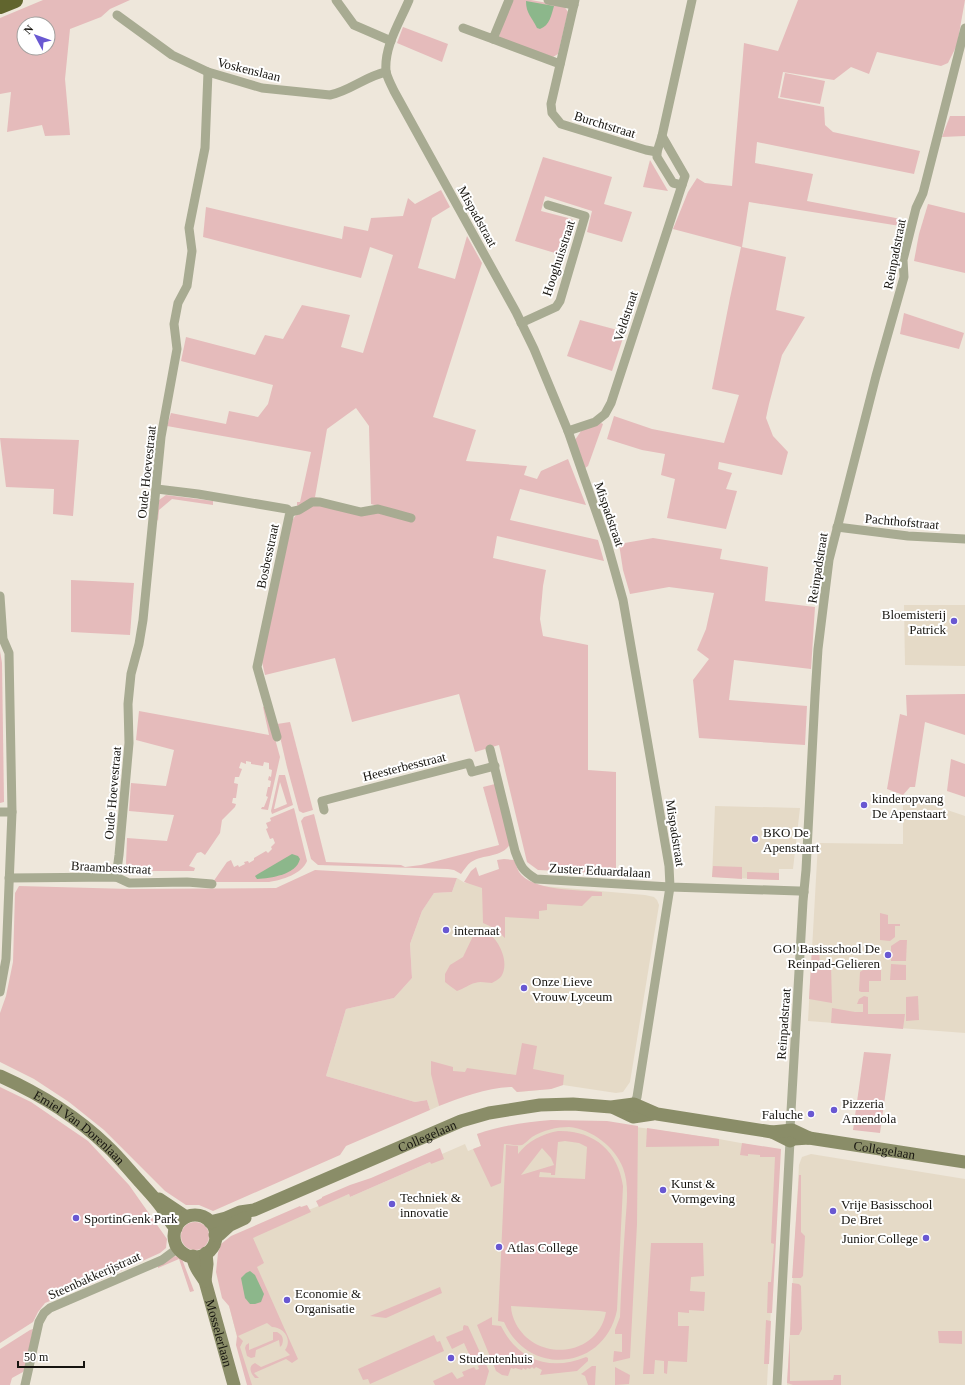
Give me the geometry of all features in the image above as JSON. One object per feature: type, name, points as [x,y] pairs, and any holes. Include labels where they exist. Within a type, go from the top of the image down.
[{"type":"highway","points":[[0,6],[15,0]]},
{"type":"street","points":[[336,0],[354,25],[391,41],[409,0]]},
{"type":"street","points":[[494,39],[509,0]]},
{"type":"street","name":"Burchtstraat","points":[[548,0],[574,2],[551,104],[552,113],[556,119],[561,124],[657,152]]},
{"type":"street","points":[[682,185],[673,183],[657,157],[657,152],[662,136],[692,0]]},
{"type":"street","name":"Voskenslaan","points":[[117,15],[140,33],[172,54],[208,72],[262,88],[330,95],[341,93],[375,74],[386,72]]},
{"type":"street","points":[[463,28],[560,64]]},
{"type":"street","name":"Reinpadstraat","points":[[777,1385],[818,649],[829,560],[904,277],[903,260],[916,208],[925,186],[965,28]]},
{"type":"street","name":"Mispadstraat","points":[[391,41],[387,55],[386,72],[394,91],[534,349],[568,430],[607,543],[623,600],[669,866],[670,887],[634,1109]]},
{"type":"street","name":"Oude Hoevestraat","points":[[116,877],[129,743],[128,704],[130,681],[143,620],[161,437],[177,349],[174,324],[178,303],[187,286],[192,251],[189,228],[205,148],[208,72]]},
{"type":"street","name":"Veldstraat","points":[[568,430],[595,422],[605,414],[611,403],[685,176],[662,136]]},
{"type":"street","name":"Hooghuisstraat","points":[[521,323],[556,307],[560,300],[585,216],[548,205]]},
{"type":"street","name":"Bosbesstraat","points":[[156,489],[287,509],[290,512],[257,667],[277,737]]},
{"type":"street","points":[[290,512],[298,510],[312,502],[320,502],[361,512],[378,509],[411,518]]},
{"type":"street","name":"Pachthofstraat","points":[[837,527],[857,531],[908,536],[965,539]]},
{"type":"street","points":[[0,596],[3,638],[9,653],[12,812],[6,959],[0,992]]},
{"type":"street","name":"Zuster Eduardalaan","points":[[490,749],[520,866],[526,873],[536,880],[670,887],[799,890],[804,892]]},
{"type":"street","name":"Heesterbesstraat","points":[[324,810],[322,801],[344,795],[469,763],[472,772],[495,766]]},
{"type":"street","points":[[0,812],[12,812]]},
{"type":"street","name":"Braambesstraat","points":[[9,878],[116,877],[129,883],[187,882],[212,884]]},
{"type":"street","name":"Emiel Van Dorenlaan","points":[[0,1076],[19,1084],[49,1101],[77,1121],[107,1146],[149,1192],[162,1208],[173,1226],[176,1228]]},
{"type":"street","name":"Collegelaan","points":[[210,1222],[226,1218],[240,1212],[254,1210],[461,1121],[489,1113],[550,1104],[573,1104],[634,1109],[772,1132],[790,1133],[809,1138],[964,1163]]},
{"type":"street","name":"Emiel Van Dorenlaan","points":[[149,1192],[186,1217]]},
{"type":"street","name":"Collegelaan","points":[[206,1253],[214,1243],[216,1235],[219,1235],[230,1225],[244,1219],[254,1210]]},
{"type":"street","points":[[206,1253],[200,1256],[192,1256],[182,1252],[178,1248],[174,1235],[178,1223],[186,1217],[199,1215],[210,1222],[216,1235]]},
{"type":"street","name":"Steenbakkerijstraat","points":[[25,1385],[39,1322],[50,1308],[162,1260],[178,1248]]},
{"type":"street","name":"Mosselerlaan","points":[[205,1281],[208,1264],[206,1253]]},
{"type":"street","name":"Mosselerlaan","points":[[192,1256],[196,1267],[205,1281],[234,1385]]},
{"type":"shaded area","points":[[43,0],[130,0],[110,9],[101,17],[70,29],[65,79],[70,135],[45,136],[42,125],[7,132],[11,92],[0,94],[0,18]]},
{"type":"shaded area","points":[[512,0],[531,0],[564,6],[568,12],[558,54],[553,57],[500,39],[499,36]]},
{"type":"shaded area","points":[[798,0],[965,0],[957,45],[948,63],[941,66],[877,52],[869,74],[851,67],[834,80],[783,72],[778,98],[824,107],[825,125],[833,132],[920,151],[914,174],[757,142],[755,163],[813,174],[807,201],[901,219],[900,226],[749,202],[742,247],[786,257],[776,310],[805,317],[782,355],[766,418],[773,436],[788,452],[782,475],[719,462],[718,469],[732,473],[726,489],[737,491],[726,529],[667,518],[675,479],[661,475],[665,454],[642,450],[607,439],[614,416],[652,429],[724,443],[739,395],[712,389],[741,247],[673,229],[688,192],[697,178],[705,183],[732,186],[744,43],[778,51]]},
{"type":"shaded area","points":[[526,1],[554,6],[550,20],[540,29],[537,28],[528,12]]},
{"type":"shaded area","points":[[403,27],[448,44],[442,62],[397,43]]},
{"type":"shaded area","points":[[785,73],[825,81],[820,104],[780,97]]},
{"type":"shaded area","points":[[950,116],[965,116],[965,136],[942,137]]},
{"type":"shaded area","points":[[543,157],[612,177],[604,204],[632,212],[622,242],[587,232],[592,211],[545,196],[541,211],[572,219],[575,223],[565,256],[515,241]]},
{"type":"shaded area","points":[[650,160],[668,191],[643,187]]},
{"type":"shaded area","points":[[441,190],[450,207],[432,218],[418,268],[455,279],[467,236],[482,263],[433,417],[476,430],[466,461],[527,466],[524,475],[537,479],[541,471],[568,459],[586,505],[520,489],[510,520],[598,540],[604,561],[497,536],[493,558],[546,570],[540,619],[543,636],[588,645],[588,770],[616,772],[616,874],[538,870],[527,862],[499,745],[475,752],[459,694],[352,722],[335,658],[265,675],[262,662],[292,521],[295,516],[313,505],[378,510],[415,517],[371,504],[369,426],[356,408],[327,429],[315,497],[327,500],[297,506],[297,502],[300,502],[311,452],[167,426],[171,413],[226,424],[229,411],[258,417],[268,404],[273,385],[181,361],[186,337],[255,355],[265,335],[283,339],[302,305],[350,315],[341,347],[363,353],[393,255],[370,247],[361,278],[203,237],[206,207],[342,239],[344,226],[368,231],[371,218],[403,216],[408,198],[415,204]]},
{"type":"shaded area","points":[[928,204],[965,213],[965,273],[914,261],[919,234]]},
{"type":"shaded area","points":[[904,313],[964,333],[959,349],[900,334]]},
{"type":"shaded area","points":[[580,320],[625,332],[612,371],[567,356]]},
{"type":"shaded area","points":[[601,423],[603,424],[588,466],[585,468],[575,440],[581,431]]},
{"type":"shaded area","points":[[0,438],[79,440],[73,516],[53,514],[54,489],[6,487]]},
{"type":"shaded area","points":[[166,495],[213,501],[213,505],[172,499],[159,510],[158,521],[159,500]]},
{"type":"shaded area","points":[[653,538],[722,549],[720,559],[768,567],[765,601],[815,607],[811,669],[734,660],[729,700],[807,706],[805,745],[699,738],[693,680],[709,659],[697,650],[706,629],[714,593],[669,587],[630,594],[623,570],[619,544]]},
{"type":"shaded area","points":[[71,580],[134,583],[130,635],[71,632]]},
{"type":"shaded area","points":[[904,605],[965,605],[965,666],[905,665]]},
{"type":"shaded area","points":[[0,651],[2,663],[4,802],[0,803]]},
{"type":"shaded area","points":[[965,694],[965,735],[925,722],[915,787],[910,787],[903,795],[887,789],[900,714],[907,716],[906,695]]},
{"type":"shaded area","points":[[266,706],[280,757],[268,810],[261,809],[264,807],[268,797],[266,796],[268,787],[270,787],[271,781],[268,780],[269,776],[271,777],[272,770],[269,769],[269,763],[264,762],[263,766],[251,764],[251,762],[246,761],[246,764],[241,762],[239,768],[242,769],[239,777],[235,777],[234,783],[238,784],[236,798],[233,798],[232,803],[236,804],[235,807],[222,820],[220,833],[205,855],[201,852],[197,853],[189,866],[195,868],[194,871],[138,871],[135,875],[127,870],[127,838],[167,841],[174,815],[129,811],[131,783],[166,786],[174,750],[136,740],[139,711],[269,735],[263,707]]},
{"type":"shaded area","points":[[290,722],[313,810],[303,813],[299,811],[277,724]]},
{"type":"shaded area","points":[[951,759],[965,764],[965,797],[947,791]]},
{"type":"shaded area","points":[[279,775],[285,775],[293,805],[272,814],[271,811]],"holes":[[[280,782],[287,804],[274,809]]]},
{"type":"shaded area","points":[[495,784],[510,844],[502,852],[471,862],[461,874],[454,870],[448,869],[318,865],[311,859],[301,821],[304,817],[314,814],[326,862],[401,865],[405,867],[421,865],[499,845],[483,787]]},
{"type":"shaded area","name":"GO! Basisschool De Reinpad-Gelieren","points":[[903,795],[965,816],[965,1033],[808,1021],[818,843],[903,844]]},
{"type":"shaded area","name":"BKO De Apenstaart","points":[[715,806],[800,808],[793,869],[779,869],[779,880],[712,877]]},
{"type":"shaded area","points":[[294,808],[307,861],[301,869],[291,876],[269,882],[213,882],[227,862],[231,860],[234,867],[238,865],[239,867],[245,864],[244,862],[248,861],[249,863],[254,860],[254,858],[266,851],[268,853],[275,843],[273,838],[270,839],[266,829],[268,828],[266,823],[271,821],[270,818]]},
{"type":"shaded area","points":[[292,854],[298,856],[300,859],[294,869],[282,875],[263,879],[257,879],[255,876],[258,874]]},
{"type":"shaded area","points":[[497,860],[514,860],[519,872],[525,878],[534,883],[570,890],[602,892],[602,896],[592,896],[582,906],[547,904],[547,910],[539,911],[539,919],[505,917],[505,938],[494,928],[483,923],[482,888],[464,882],[471,871],[476,867],[479,876],[499,869]]},
{"type":"shaded area","points":[[713,866],[742,867],[742,879],[712,877]]},
{"type":"shaded area","points":[[315,870],[457,878],[452,892],[434,893],[422,911],[410,944],[412,978],[394,998],[346,1009],[326,1076],[415,1102],[427,1100],[430,1110],[346,1146],[340,1155],[213,1211],[199,1205],[186,1205],[165,1191],[104,1130],[69,1102],[34,1079],[0,1062],[0,1013],[6,996],[13,962],[15,893],[19,886],[130,889],[276,888]]},
{"type":"shaded area","points":[[747,872],[779,873],[779,880],[747,879]]},
{"type":"shaded area","name":"Onze Lieve Vrouw Lyceum","points":[[457,878],[465,883],[543,886],[645,895],[654,897],[657,900],[659,905],[630,1082],[623,1092],[616,1093],[563,1085],[551,1089],[517,1092],[506,1080],[432,1074],[439,1106],[430,1110],[427,1100],[415,1102],[326,1076],[346,1009],[394,998],[412,978],[410,944],[422,911],[434,893],[452,892]]},
{"type":"shaded area","points":[[880,913],[888,915],[888,924],[900,924],[900,926],[895,926],[895,937],[890,941],[880,940]]},
{"type":"shaded area","points":[[480,932],[488,933],[497,942],[504,959],[504,970],[499,979],[492,983],[477,982],[457,991],[445,982],[445,974],[450,965],[463,957],[473,936]]},
{"type":"shaded area","points":[[900,940],[907,940],[906,961],[891,961],[891,946]]},
{"type":"shaded area","points":[[812,948],[819,949],[820,965],[831,965],[832,1003],[809,999]]},
{"type":"shaded area","points":[[891,964],[906,965],[906,980],[890,980]]},
{"type":"shaded area","points":[[863,970],[881,970],[881,981],[869,981],[869,992],[859,991],[860,972]]},
{"type":"shaded area","points":[[864,996],[868,997],[868,1014],[905,1014],[903,1029],[831,1023],[832,1008],[863,1012],[863,1004],[857,1004],[859,999]]},
{"type":"shaded area","points":[[918,996],[919,1020],[906,1021],[906,997]]},
{"type":"shaded area","points":[[522,1043],[537,1046],[533,1069],[564,1075],[563,1085],[551,1089],[517,1092],[512,1087],[493,1089],[466,1096],[439,1106],[431,1074],[431,1061],[453,1067],[453,1071],[465,1072],[467,1068],[516,1075]]},
{"type":"shaded area","points":[[864,1052],[891,1054],[880,1133],[853,1130]]},
{"type":"shaded area","name":"SportinGenk Park","points":[[0,1087],[31,1102],[88,1141],[129,1185],[167,1239],[166,1248],[160,1253],[45,1303],[33,1322],[0,1343]]},
{"type":"shaded area","points":[[551,1120],[607,1121],[638,1126],[637,1224],[630,1358],[613,1362],[614,1351],[622,1352],[622,1334],[615,1334],[615,1330],[620,1317],[627,1198],[623,1168],[614,1153],[602,1140],[578,1128],[569,1127],[550,1129],[532,1137],[522,1145],[504,1144],[501,1183],[491,1187],[473,1149],[481,1146],[477,1134],[513,1125]]},
{"type":"shaded area","name":"Atlas College","points":[[602,1122],[719,1139],[757,1146],[779,1153],[767,1385],[249,1385],[228,1301],[230,1241],[349,1194],[350,1197],[430,1162],[431,1164],[442,1154],[465,1144],[468,1151],[481,1146],[477,1134]]},
{"type":"shaded area","points":[[647,1128],[719,1139],[719,1146],[646,1147]]},
{"type":"shaded area","points":[[558,1131],[583,1134],[602,1145],[616,1162],[623,1186],[617,1310],[610,1330],[598,1345],[583,1355],[565,1360],[548,1359],[531,1352],[516,1340],[504,1322],[498,1321],[506,1145],[518,1146],[518,1154],[526,1145],[541,1136]],"holes":[[[565,1141],[579,1143],[587,1147],[585,1179],[539,1177],[540,1172],[555,1175],[558,1142]],[[542,1148],[551,1158],[554,1165],[521,1175]],[[511,1306],[606,1312],[601,1327],[592,1338],[580,1346],[566,1350],[552,1349],[538,1345],[526,1337],[516,1324],[512,1315]]]},
{"type":"shaded area","points":[[742,1143],[781,1149],[772,1313],[767,1313],[768,1282],[771,1282],[774,1244],[771,1243],[775,1157],[760,1157],[760,1155],[748,1154],[748,1156],[740,1155]]},
{"type":"shaded area","points":[[440,1148],[444,1159],[431,1164],[430,1162],[350,1197],[349,1194],[319,1207],[316,1201],[350,1185],[371,1178]]},
{"type":"shaded area","points":[[811,1154],[965,1179],[965,1385],[787,1385],[799,1165],[802,1157]]},
{"type":"shaded area","points":[[799,1175],[801,1175],[801,1232],[805,1236],[803,1276],[801,1278],[792,1278]]},
{"type":"shaded area","points":[[307,1205],[311,1212],[253,1238],[264,1263],[257,1267],[298,1359],[292,1363],[286,1359],[254,1373],[259,1378],[255,1378],[250,1370],[253,1364],[255,1363],[261,1367],[290,1355],[285,1350],[288,1342],[286,1334],[280,1329],[272,1327],[267,1323],[238,1336],[243,1341],[240,1347],[252,1385],[247,1385],[236,1345],[237,1336],[229,1306],[222,1298],[216,1272],[218,1253],[221,1244],[231,1236],[300,1206]]},
{"type":"shaded area","points":[[195,1222],[205,1226],[209,1236],[205,1246],[195,1250],[185,1246],[181,1236],[185,1226]]},
{"type":"shaded area","points":[[651,1243],[703,1243],[704,1276],[691,1277],[690,1291],[705,1292],[704,1311],[689,1310],[689,1313],[678,1312],[678,1326],[689,1326],[687,1362],[668,1361],[667,1374],[664,1373],[664,1361],[655,1360],[654,1374],[643,1374]]},
{"type":"shaded area","points":[[174,1256],[182,1259],[194,1291],[190,1292],[179,1259],[158,1268],[158,1265]]},
{"type":"shaded area","points":[[250,1271],[255,1275],[264,1294],[261,1302],[255,1304],[250,1304],[245,1298],[241,1278]]},
{"type":"shaded area","points":[[792,1283],[799,1284],[801,1286],[802,1329],[799,1335],[790,1335]]},
{"type":"shaded area","points":[[440,1287],[442,1293],[386,1318],[370,1316]]},
{"type":"shaded area","points":[[492,1317],[492,1325],[501,1326],[508,1338],[516,1347],[526,1355],[536,1360],[548,1363],[560,1363],[586,1357],[588,1358],[588,1361],[577,1371],[540,1375],[542,1370],[536,1367],[534,1369],[532,1367],[530,1369],[527,1368],[526,1370],[523,1368],[522,1370],[511,1368],[508,1376],[502,1375],[496,1371],[477,1325]]},
{"type":"shaded area","points":[[766,1320],[771,1321],[769,1364],[764,1364]]},
{"type":"shaded area","points":[[464,1325],[468,1326],[483,1359],[473,1363],[464,1343],[452,1349],[446,1337],[463,1330]]},
{"type":"shaded area","points":[[33,1329],[26,1367],[23,1372],[12,1378],[10,1385],[0,1385],[0,1349]]},
{"type":"shaded area","points":[[938,1331],[962,1331],[962,1344],[939,1343]]},
{"type":"shaded area","points":[[273,1332],[281,1334],[283,1343],[280,1347],[279,1340],[256,1350],[255,1357],[251,1358],[247,1356],[245,1348],[246,1345],[249,1343],[249,1350],[273,1340]]},
{"type":"shaded area","points":[[434,1335],[437,1342],[440,1341],[444,1351],[370,1384],[368,1379],[363,1380],[358,1369]]},
{"type":"shaded area","points":[[790,1336],[790,1381],[833,1380],[834,1375],[841,1375],[841,1385],[793,1385],[787,1383]]},
{"type":"shaded area","points":[[485,1362],[489,1371],[485,1385],[435,1385],[433,1381],[452,1372],[457,1379],[464,1376],[462,1372],[474,1367],[476,1370],[479,1369],[478,1366]]},
{"type":"shaded area","points":[[592,1366],[596,1366],[595,1385],[588,1385],[585,1376],[581,1374]]},
{"type":"shaded area","points":[[615,1367],[630,1375],[629,1384],[615,1385]]},
{"type":"place","name":"Bloemisterij Patrick","points":[[954,621]]},
{"type":"place","name":"kinderopvang De Apenstaart","points":[[864,805]]},
{"type":"place","name":"BKO De Apenstaart","points":[[755,839]]},
{"type":"place","name":"internaat","points":[[446,930]]},
{"type":"place","name":"GO! Basisschool De Reinpad-Gelieren","points":[[888,955]]},
{"type":"place","name":"Onze Lieve Vrouw Lyceum","points":[[524,988]]},
{"type":"place","name":"Pizzeria Amendola","points":[[834,1110]]},
{"type":"place","name":"Faluche","points":[[811,1114]]},
{"type":"place","name":"Kunst & Vormgeving","points":[[663,1190]]},
{"type":"place","name":"Techniek & innovatie","points":[[392,1204]]},
{"type":"place","name":"Vrije Basisschool De Bret","points":[[833,1211]]},
{"type":"place","name":"SportinGenk Park","points":[[76,1218]]},
{"type":"place","name":"Junior College","points":[[926,1238]]},
{"type":"place","name":"Atlas College","points":[[499,1247]]},
{"type":"place","name":"Economie & Organisatie","points":[[287,1300]]},
{"type":"place","name":"Studentenhuis","points":[[451,1358]]}]
